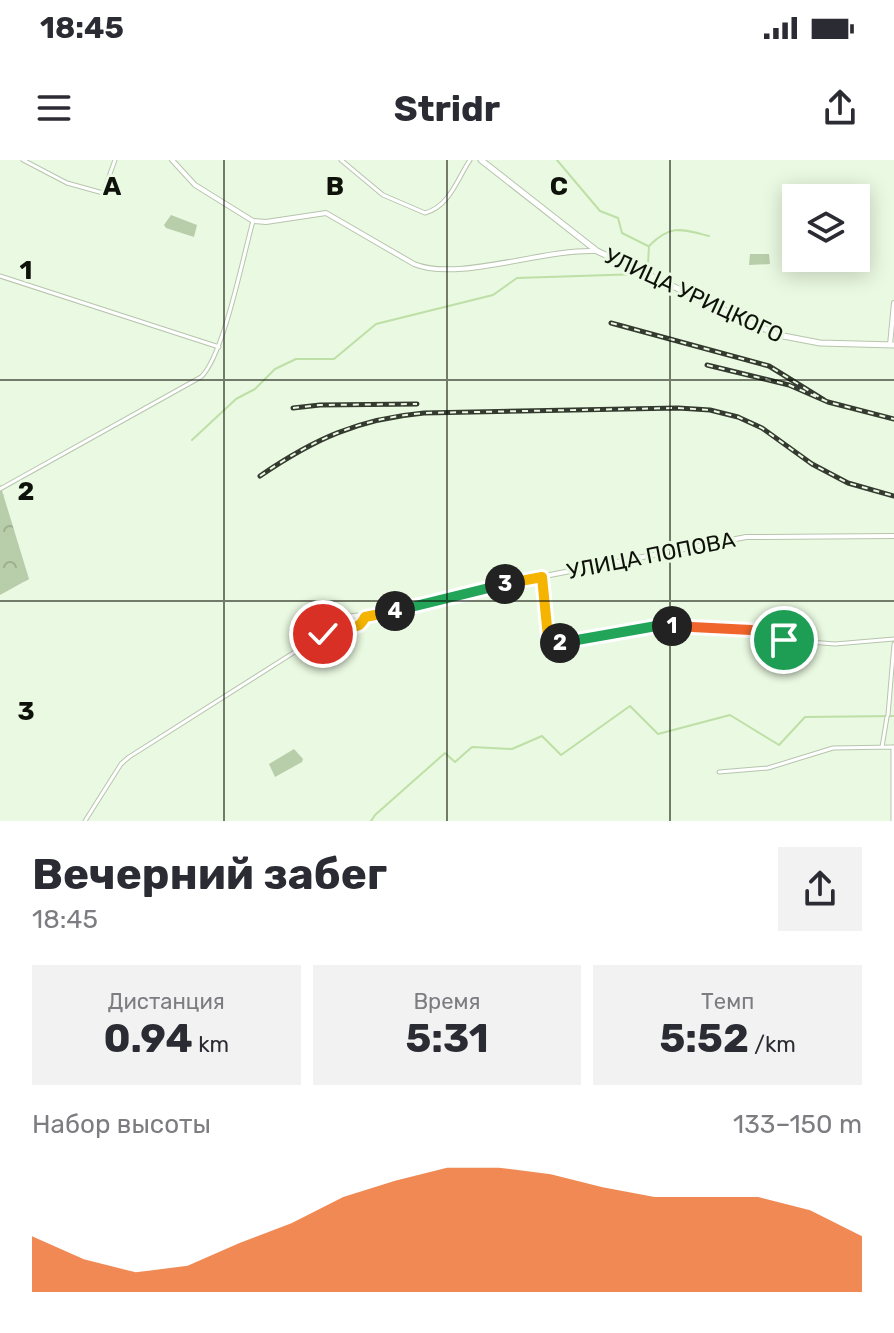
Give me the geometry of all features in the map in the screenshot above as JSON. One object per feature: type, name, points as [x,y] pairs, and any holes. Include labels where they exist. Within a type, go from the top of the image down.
[{"type":"main road","name":"УЛИЦА УРИЦКОГО","points":[[481,160],[597,251],[791,340],[892,345]]},
{"type":"street","points":[[23,160],[67,183],[103,193],[115,160]]},
{"type":"street","points":[[172,160],[195,185],[253,221],[266,222],[323,212],[414,264],[435,271],[451,271],[564,251],[597,251]]},
{"type":"street","points":[[341,160],[383,195],[425,213],[441,205],[447,198],[470,160]]},
{"type":"street","points":[[0,489],[201,377],[210,369],[219,347],[253,221]]},
{"type":"street","points":[[0,276],[219,347]]},
{"type":"street","points":[[892,345],[894,303]]},
{"type":"street","name":"УЛИЦА ПОПОВА","points":[[344,625],[346,616],[365,617],[542,577],[746,537],[894,536]]},
{"type":"street","points":[[542,577],[551,642],[561,643],[662,625],[751,630],[784,640],[835,644],[894,642],[888,716],[882,747]]},
{"type":"street","name":"УЛИЦА ПОПОВА","points":[[85,821],[121,764],[129,757],[323,634],[344,625],[354,627],[361,624],[365,617]]},
{"type":"street","points":[[719,772],[768,768],[833,748],[893,747],[893,821]]},
{"type":"green space","points":[[171,215],[197,225],[194,237],[166,228],[164,225]]},
{"type":"green space","points":[[750,254],[769,254],[770,264],[749,265]]},
{"type":"green space","points":[[0,484],[29,579],[0,595]]},
{"type":"green space","points":[[294,749],[303,759],[302,762],[275,777],[269,764]]},
{"type":"waterway","points":[[557,160],[600,211],[618,218],[622,233],[648,246]]},
{"type":"waterway","points":[[644,270],[648,264],[649,246],[664,234],[684,230],[709,236]]},
{"type":"waterway","points":[[192,440],[236,399],[255,389],[275,369],[296,359],[334,359],[376,324],[493,295],[517,278],[640,274]]},
{"type":"waterway","points":[[371,821],[445,753],[455,762],[472,747],[512,749],[542,736],[561,755],[630,706],[658,734],[730,715],[779,745],[805,717],[894,716]]},
{"type":"railway","points":[[611,323],[769,366],[824,400]]},
{"type":"railway","points":[[707,365],[789,385],[828,402],[894,419]]},
{"type":"railway","points":[[293,408],[417,404]]},
{"type":"railway","points":[[260,476],[318,441],[357,426],[400,416],[678,408],[710,410],[738,417],[762,428],[812,464],[848,483],[894,496]]},
{"type":"route","points":[[323,634],[344,625],[354,627],[361,624],[365,617],[542,577],[548,637],[554,643],[662,625],[751,630],[784,640]]}]
